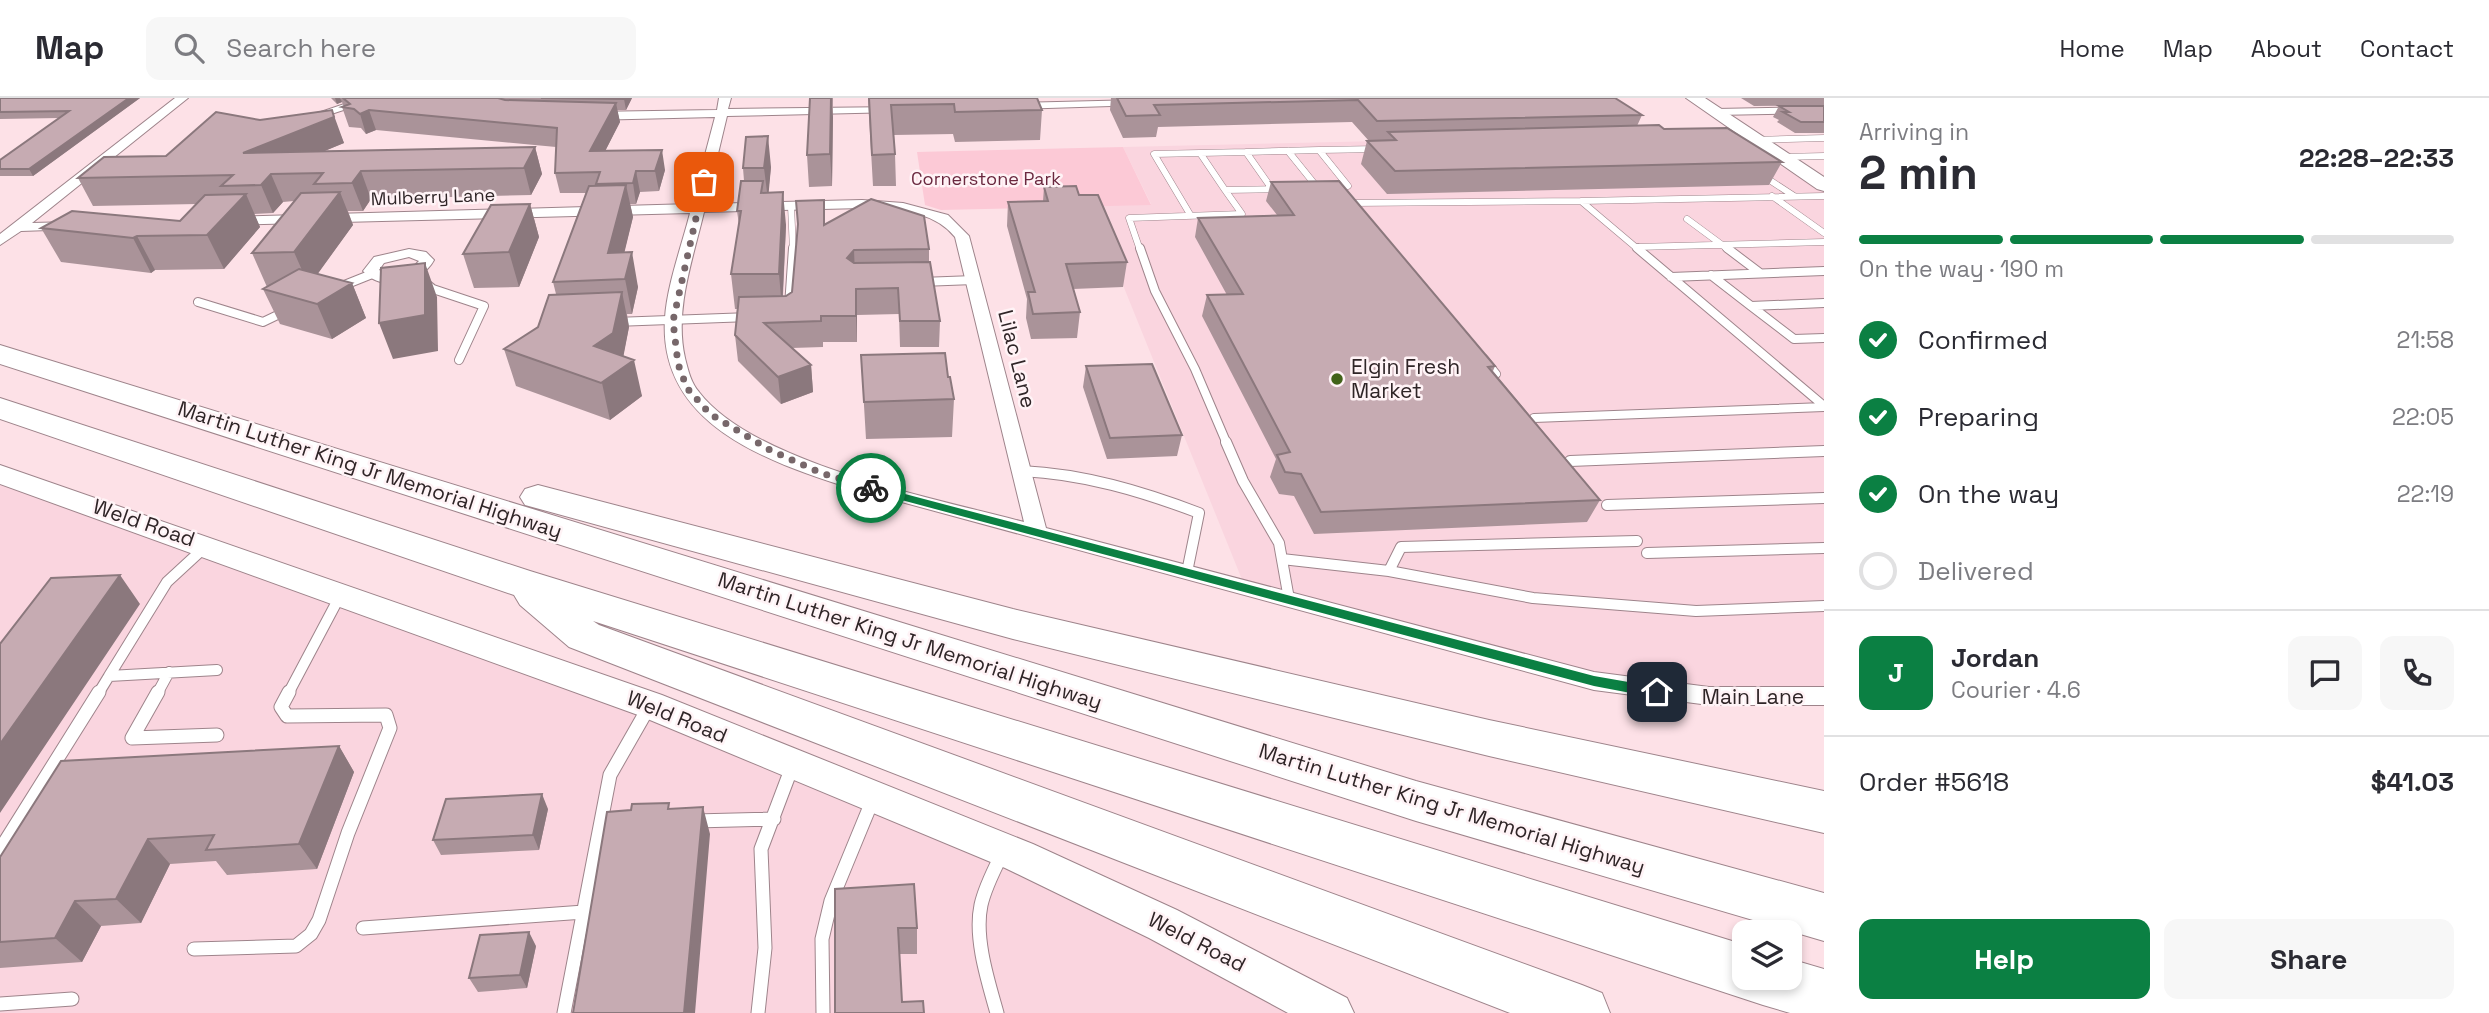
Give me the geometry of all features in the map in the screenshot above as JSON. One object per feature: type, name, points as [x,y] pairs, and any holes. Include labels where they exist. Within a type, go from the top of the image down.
[{"type":"highway","name":"Martin Luther King Jr Memorial Highway","points":[[0,354],[1416,801],[1824,917]]},
{"type":"highway","points":[[0,408],[516,581],[1732,968]]},
{"type":"highway","points":[[195,414],[305,435],[1013,624],[1489,738],[1824,811]]},
{"type":"highway","points":[[516,581],[584,636],[1582,1013]]},
{"type":"highway","points":[[1802,990],[1824,996]]},
{"type":"street","points":[[0,241],[182,98]]},
{"type":"street","points":[[289,125],[374,98]]},
{"type":"street","points":[[1694,98],[1751,140],[1783,157],[1823,187]]},
{"type":"street","points":[[999,107],[1067,101],[1147,103]]},
{"type":"street","points":[[673,321],[723,105]]},
{"type":"street","points":[[573,116],[723,105],[905,109]]},
{"type":"street","points":[[1716,112],[1824,110]]},
{"type":"street","name":"Mulberry Lane","points":[[212,222],[791,206],[895,206],[932,214]]},
{"type":"street","name":"Lilac Lane","points":[[932,214],[951,223],[962,236],[1037,532]]},
{"type":"street","points":[[401,253],[428,217]]},
{"type":"street","points":[[18,227],[82,225]]},
{"type":"street","points":[[401,253],[421,254],[427,260],[425,267],[414,274],[390,279],[370,271],[373,263],[401,253]]},
{"type":"street","name":"Main Lane","points":[[673,321],[678,364],[687,388],[701,406],[770,450],[821,473],[1594,681],[1640,690],[1723,699],[1824,696]]},
{"type":"street","name":"Weld Road","points":[[0,474],[207,545],[650,705],[1004,849],[1163,924],[1332,1013]]},
{"type":"lane","points":[[1751,140],[1824,138]]},
{"type":"lane","points":[[1191,216],[1154,155],[1383,149]]},
{"type":"lane","points":[[1306,188],[1348,186],[1319,150]]},
{"type":"lane","points":[[1288,151],[1317,187]]},
{"type":"lane","points":[[1246,152],[1272,189]]},
{"type":"lane","points":[[1200,153],[1242,214],[1129,218],[1155,291],[1195,369],[1243,481],[1279,543],[1289,599]]},
{"type":"lane","points":[[1783,157],[1824,156]]},
{"type":"lane","points":[[1760,174],[1794,196]]},
{"type":"lane","points":[[1336,187],[1358,211]]},
{"type":"lane","points":[[1351,203],[1794,196],[1823,187]]},
{"type":"lane","points":[[1225,190],[1295,188]]},
{"type":"lane","points":[[1772,196],[1824,233]]},
{"type":"lane","points":[[1581,201],[1824,407]]},
{"type":"lane","points":[[788,315],[793,246],[791,206]]},
{"type":"lane","points":[[1687,219],[1760,273]]},
{"type":"lane","points":[[1636,247],[1824,242]]},
{"type":"lane","points":[[1671,276],[1824,271]]},
{"type":"lane","points":[[327,292],[372,274]]},
{"type":"lane","points":[[414,274],[433,289],[484,306],[459,360]]},
{"type":"lane","points":[[1711,275],[1794,339],[1824,338]]},
{"type":"lane","points":[[911,282],[974,280]]},
{"type":"lane","points":[[198,302],[263,322],[296,306]]},
{"type":"lane","points":[[1751,306],[1824,303]]},
{"type":"lane","points":[[610,322],[764,316]]},
{"type":"lane","points":[[1480,355],[1496,373]]},
{"type":"lane","points":[[1534,418],[1824,407]]},
{"type":"lane","points":[[1570,461],[1824,452]]},
{"type":"lane","points":[[1022,471],[1048,471],[1110,485],[1162,499],[1199,513],[1187,572]]},
{"type":"lane","points":[[1607,505],[1824,498]]},
{"type":"lane","points":[[1389,571],[1401,547],[1637,541]]},
{"type":"lane","points":[[0,850],[167,582],[207,545]]},
{"type":"lane","points":[[1647,553],[1824,548]]},
{"type":"lane","points":[[1282,559],[1389,571],[1533,598],[1696,611],[1824,606]]},
{"type":"lane","points":[[194,949],[296,946],[311,934],[319,920],[348,833],[390,728],[386,715],[287,716],[281,707],[341,594]]},
{"type":"lane","points":[[109,676],[217,670]]},
{"type":"lane","points":[[169,672],[132,738],[216,734]]},
{"type":"lane","points":[[564,1013],[584,912],[607,823],[610,775],[650,705]]},
{"type":"lane","points":[[758,1013],[765,948],[761,849],[793,764]]},
{"type":"lane","points":[[823,1013],[822,939],[831,901],[874,797]]},
{"type":"lane","points":[[679,822],[774,819]]},
{"type":"lane","points":[[998,1013],[990,991],[980,911],[987,886],[1004,849]]},
{"type":"lane","points":[[363,928],[584,912]]},
{"type":"lane","points":[[0,1004],[72,999]]},
{"type":"shaded area","points":[[1725,133],[1824,192],[1824,690],[1775,693],[1624,681],[1243,582],[1091,206],[1151,204],[1123,147]]},
{"type":"shaded area","points":[[0,483],[639,711],[988,854],[1305,1013],[0,1013]]},
{"type":"green space","name":"Cornerstone Park","points":[[1123,147],[1151,205],[941,210],[925,205],[917,152]]},
{"type":"building","points":[[0,98],[129,98],[29,169],[0,169],[0,160],[69,111],[0,112]]},
{"type":"building","points":[[343,98],[498,98],[616,103],[590,151],[662,150],[655,171],[636,171],[633,183],[596,184],[600,172],[555,173],[557,128],[369,110],[360,114],[354,109],[342,107],[350,104]]},
{"type":"building","points":[[541,98],[624,98],[624,99]]},
{"type":"building","points":[[810,98],[831,98],[830,154],[807,155]]},
{"type":"building","points":[[869,98],[1037,98],[1042,110],[955,112],[954,104],[891,105],[895,154],[872,155]]},
{"type":"building","points":[[1117,98],[1615,98],[1642,115],[1377,121],[1358,100],[1154,105],[1160,115],[1126,116]]},
{"type":"building","points":[[1779,106],[1824,106],[1824,122],[1801,122],[1783,112],[1789,112]]},
{"type":"building","points":[[332,110],[334,117],[243,153],[535,147],[524,168],[361,171],[352,183],[314,184],[323,173],[271,174],[261,185],[221,186],[233,175],[78,178],[104,157],[166,156],[216,112],[260,120]]},
{"type":"building","points":[[1659,125],[1664,129],[1727,128],[1782,162],[1395,171],[1367,141],[1396,140],[1388,132]]},
{"type":"building","points":[[768,136],[764,168],[743,168],[746,137]]},
{"type":"building","points":[[741,181],[763,181],[761,193],[783,192],[779,274],[731,274],[741,211],[737,211]]},
{"type":"building","points":[[1339,181],[1495,366],[1488,367],[1600,500],[1321,512],[1301,474],[1285,472],[1277,455],[1290,452],[1207,295],[1243,294],[1198,218],[1294,215],[1271,182]]},
{"type":"building","points":[[626,185],[608,253],[632,252],[625,279],[553,282],[589,186]]},
{"type":"building","points":[[1076,186],[1079,195],[1098,195],[1127,262],[1066,264],[1080,312],[1033,314],[1028,292],[1035,292],[1008,202],[1048,201],[1044,187]]},
{"type":"building","points":[[340,192],[294,252],[252,253],[301,193]]},
{"type":"building","points":[[246,194],[207,235],[133,238],[41,228],[72,211],[180,221],[205,195]]},
{"type":"building","points":[[871,199],[924,216],[929,249],[854,250],[847,258],[854,263],[930,262],[940,321],[900,321],[898,288],[856,289],[856,316],[821,316],[821,321],[764,323],[811,365],[778,377],[735,335],[739,297],[786,296],[792,292],[798,224],[796,201],[824,200],[824,225]]},
{"type":"building","points":[[530,204],[509,252],[463,254],[491,205]]},
{"type":"building","points":[[425,263],[425,315],[379,323],[381,268]]},
{"type":"building","points":[[299,269],[352,283],[317,304],[263,289]]},
{"type":"building","points":[[622,292],[613,333],[594,346],[634,360],[601,383],[504,349],[538,327],[549,295]]},
{"type":"building","points":[[945,353],[954,399],[864,402],[861,355]]},
{"type":"building","points":[[1152,364],[1182,435],[1110,438],[1086,366]]},
{"type":"building","points":[[120,575],[0,744],[0,644],[51,578]]},
{"type":"building","points":[[339,746],[299,844],[206,850],[214,835],[148,839],[116,899],[75,901],[55,938],[0,942],[0,857],[61,761]]},
{"type":"building","points":[[542,794],[533,835],[433,840],[446,799]]},
{"type":"building","points":[[669,803],[668,809],[703,807],[684,1013],[573,1013],[607,812],[631,810],[632,804]]},
{"type":"building","points":[[914,884],[917,928],[898,928],[902,1002],[923,1001],[924,1013],[835,1013],[835,889]]},
{"type":"building","points":[[529,932],[520,975],[469,978],[480,935]]},
{"type":"way so far","points":[[704,182],[673,321],[678,364],[687,388],[710,414],[770,450],[821,473],[871,488]]},
{"type":"place","name":"Elgin Fresh Market","points":[[1337,379]]},
{"type":"route","points":[[871,488],[1594,681],[1657,692]]}]
